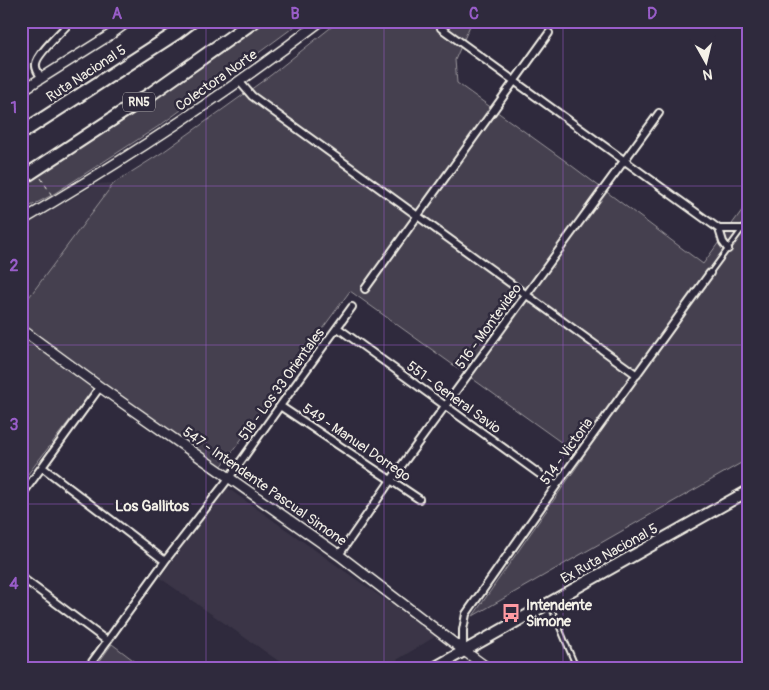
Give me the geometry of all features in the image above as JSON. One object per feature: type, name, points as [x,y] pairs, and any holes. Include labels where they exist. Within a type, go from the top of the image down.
[{"type":"highway","name":"Ruta Nacional 5","points":[[21,133],[192,21]]},
{"type":"highway","name":"RN5","points":[[21,179],[146,98],[254,21]]},
{"type":"main road","name":"Ex Ruta Nacional 5","points":[[432,669],[748,491]]},
{"type":"street","points":[[42,78],[35,65],[38,57],[71,21]]},
{"type":"street","points":[[21,91],[129,21]]},
{"type":"street","name":"Colectora Norte","points":[[21,221],[135,152],[239,81],[321,21]]},
{"type":"street","points":[[441,28],[719,229],[742,229]]},
{"type":"street","points":[[365,289],[550,33]]},
{"type":"street","points":[[239,81],[252,96],[637,375]]},
{"type":"street","name":"516 - Montevideo","points":[[339,555],[444,406],[659,113]]},
{"type":"street","points":[[719,229],[723,242],[728,249]]},
{"type":"street","name":"514 - Victoria","points":[[464,650],[463,630],[466,614],[710,273]]},
{"type":"street","name":"518 - Los 33 Orientales","points":[[87,669],[165,561],[229,478],[352,307]]},
{"type":"street","name":"551 - General Savio","points":[[338,328],[556,486]]},
{"type":"street","name":"547 - Intendente Pascual Simone","points":[[21,329],[100,387],[339,555],[490,669]]},
{"type":"street","points":[[21,496],[100,387]]},
{"type":"street","name":"549 - Manuel Dorrego","points":[[280,406],[419,499]]},
{"type":"street","points":[[42,467],[165,561]]},
{"type":"street","points":[[21,577],[107,641]]},
{"type":"lane","points":[[710,273],[748,221]]},
{"type":"lane","points":[[548,603],[577,669]]},
{"type":"path","points":[[39,174],[55,200]]},
{"type":"shaded area","points":[[268,21],[302,21],[162,124],[52,195],[21,211],[21,184],[116,126]]},
{"type":"shaded area","points":[[339,21],[472,21],[455,60],[457,83],[703,264],[748,202],[748,459],[473,616],[583,458],[350,291],[221,467],[100,381],[21,483],[21,308],[114,183],[163,152],[271,75]]},
{"type":"shaded area","points":[[114,183],[21,308],[21,228],[97,184]]},
{"type":"shaded area","points":[[226,487],[436,636],[382,669],[290,669],[160,578]]},
{"type":"shaded area","points":[[112,644],[145,669],[94,669]]},
{"type":"place","name":"Intendente Simone","points":[[511,613]]},
{"type":"district","name":"Los Gallitos","points":[[152,506]]}]
